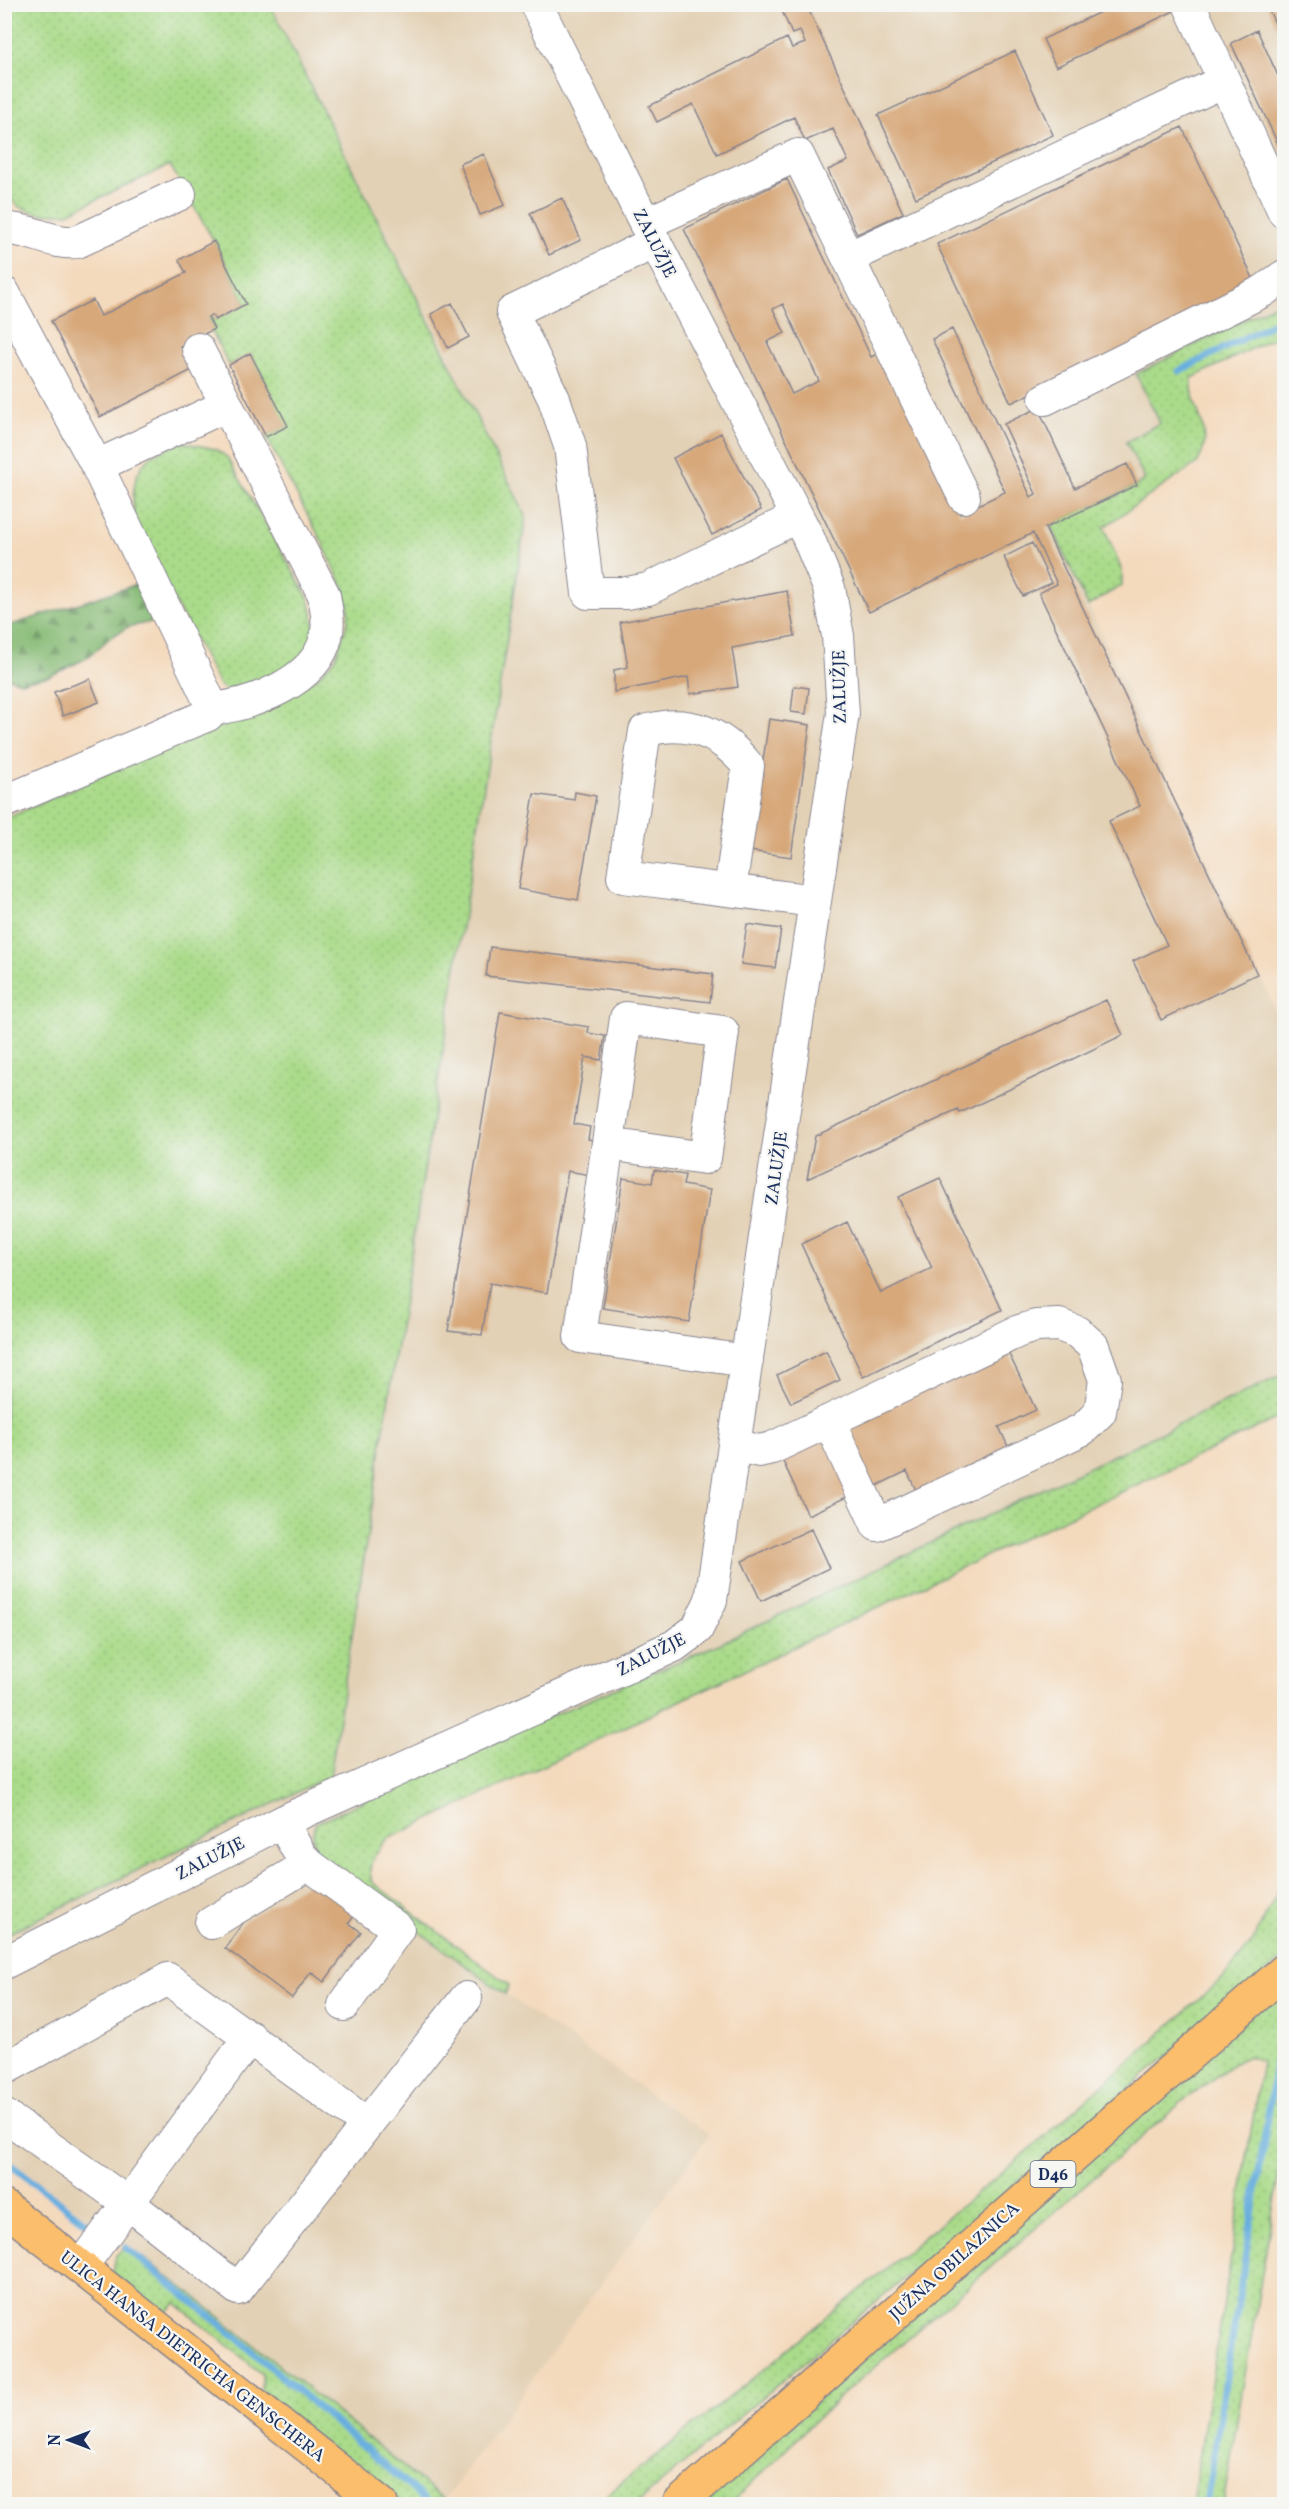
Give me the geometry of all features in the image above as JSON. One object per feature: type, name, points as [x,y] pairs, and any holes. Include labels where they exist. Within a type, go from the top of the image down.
[{"type":"main road","name":"JUŽNA OBILAZNICA","points":[[679,2505],[1284,1971]]},
{"type":"main road","name":"ULICA HANSA DIETRICHA GENSCHERA","points":[[4,2207],[381,2505]]},
{"type":"street","name":"ZALUŽJE","points":[[4,1963],[282,1822],[674,1646],[697,1629],[711,1600],[843,713],[838,636],[829,588],[797,517],[650,233],[536,4]]},
{"type":"street","points":[[1190,4],[1284,212]]},
{"type":"street","points":[[848,258],[1224,81]]},
{"type":"street","points":[[797,517],[648,589],[627,593],[588,593],[570,446],[554,399],[512,312],[650,233],[798,155],[964,497]]},
{"type":"street","points":[[4,229],[22,229],[65,243],[77,242],[180,194]]},
{"type":"street","points":[[1045,399],[1263,291],[1284,276]]},
{"type":"street","points":[[4,293],[97,466],[213,709]]},
{"type":"street","points":[[4,802],[208,715],[213,709],[244,703],[290,681],[311,666],[322,650],[328,618],[324,595],[198,350]]},
{"type":"street","points":[[97,466],[227,405]]},
{"type":"street","points":[[730,890],[748,766],[732,747],[718,738],[689,728],[665,725],[645,731],[623,877],[815,901]]},
{"type":"street","points":[[608,1144],[705,1158],[723,1032],[626,1018],[580,1337],[747,1361]]},
{"type":"street","points":[[734,1445],[759,1451],[772,1448],[829,1421],[1036,1326],[1059,1325],[1077,1332],[1093,1346],[1105,1380],[1100,1412],[1083,1429],[877,1524],[829,1421]]},
{"type":"street","points":[[282,1822],[301,1856],[309,1864],[398,1929],[344,2005]]},
{"type":"street","points":[[211,1923],[309,1864]]},
{"type":"street","points":[[4,2069],[168,1979],[366,2123]]},
{"type":"street","points":[[4,2115],[128,2203],[238,2289],[466,1998]]},
{"type":"street","points":[[81,2267],[250,2037]]},
{"type":"shaded area","points":[[270,5],[1284,5],[1284,300],[1136,374],[1161,423],[1145,479],[1137,485],[1051,525],[1284,1029],[1284,1374],[719,1644],[519,1730],[334,1870],[449,1955],[709,2135],[444,2501],[194,2296],[5,2157],[5,1935],[330,1776],[526,516]]},
{"type":"green space","points":[[5,5],[270,5],[526,516],[330,1776],[5,1935],[5,819],[315,680],[335,659],[348,621],[348,606],[344,589],[323,544],[266,437],[287,426],[251,354],[229,365],[211,330],[214,328],[208,317],[212,315],[215,320],[246,304],[214,241],[170,165],[68,213],[41,214],[30,211],[18,206],[5,193],[5,157],[8,152],[5,144]]},
{"type":"green space","points":[[1284,300],[1284,333],[1192,378],[1194,401],[1204,431],[1203,452],[1197,463],[1104,527],[1122,571],[1122,585],[1088,606],[1051,525],[1137,485],[1145,479],[1126,442],[1160,423],[1136,374]]},
{"type":"green space","points":[[182,442],[215,449],[227,457],[308,597],[314,620],[314,638],[308,652],[299,663],[270,680],[234,695],[219,685],[137,531],[133,493],[142,466],[151,456]]},
{"type":"green space","points":[[142,583],[161,620],[128,627],[111,637],[87,658],[50,676],[21,682],[5,677],[5,627]]},
{"type":"green space","points":[[1284,1374],[1284,1415],[386,1840],[371,1864],[372,1882],[509,1985],[505,1994],[334,1870],[316,1850],[313,1838],[316,1823],[519,1730],[719,1644]]},
{"type":"green space","points":[[1284,1880],[1284,1958],[636,2504],[595,2504],[783,2354],[1035,2145],[1222,1979],[1251,1944]]},
{"type":"green space","points":[[1284,1986],[1284,2144],[1223,2504],[1192,2504],[1262,2061],[1249,2056],[1234,2063],[1182,2102],[841,2396],[730,2504],[705,2504],[1008,2225]]},
{"type":"green space","points":[[127,2246],[194,2296],[449,2504],[405,2504],[351,2467],[261,2390],[262,2374],[176,2303],[165,2314],[113,2273],[116,2255]]},
{"type":"building","points":[[779,4],[806,4],[903,213],[857,234],[828,170],[848,161],[833,129],[805,141],[794,117],[717,154],[693,104],[657,122],[649,106],[787,38],[792,48],[805,43],[800,31],[792,34]]},
{"type":"building","points":[[1117,4],[1174,4],[1176,10],[1056,67],[1043,39]]},
{"type":"building","points":[[1266,4],[1284,4],[1284,43]]},
{"type":"building","points":[[1257,30],[1284,89],[1284,157],[1231,43]]},
{"type":"building","points":[[1015,51],[1053,135],[916,198],[878,115]]},
{"type":"building","points":[[1182,127],[1257,287],[1011,403],[937,244]]},
{"type":"building","points":[[484,154],[505,205],[480,215],[460,164]]},
{"type":"building","points":[[787,179],[871,357],[883,351],[960,514],[1005,492],[932,339],[952,329],[1031,497],[1036,494],[1004,424],[1038,408],[1075,488],[1127,464],[1137,485],[1045,528],[1257,974],[1161,1020],[1133,961],[1167,945],[1109,821],[1140,806],[1039,593],[1057,584],[1033,533],[869,612],[684,229]],"holes":[[[783,304],[819,381],[792,394],[767,342],[785,333],[773,309]]]},
{"type":"building","points":[[562,198],[581,240],[549,255],[530,213]]},
{"type":"building","points":[[214,241],[246,304],[215,320],[212,315],[208,317],[214,329],[180,346],[192,370],[100,417],[51,321],[93,300],[101,316],[186,273],[179,260]]},
{"type":"building","points":[[452,303],[469,337],[448,348],[431,314]]},
{"type":"building","points":[[250,353],[288,426],[266,437],[229,365]]},
{"type":"building","points":[[721,433],[761,510],[712,535],[673,458]]},
{"type":"building","points":[[1032,543],[1051,583],[1023,596],[1004,557]]},
{"type":"building","points":[[787,591],[795,636],[732,648],[738,687],[690,694],[688,677],[614,692],[614,670],[628,667],[620,622]]},
{"type":"building","points":[[90,679],[99,702],[63,716],[54,692]]},
{"type":"building","points":[[794,686],[809,688],[806,714],[791,712]]},
{"type":"building","points":[[769,719],[810,725],[791,857],[750,851]]},
{"type":"building","points":[[575,792],[596,796],[578,900],[518,889],[534,794],[574,800]]},
{"type":"building","points":[[747,924],[781,929],[775,968],[741,964]]},
{"type":"building","points":[[490,947],[713,974],[710,1002],[486,976]]},
{"type":"building","points":[[1106,1000],[1123,1035],[960,1113],[958,1110],[807,1179],[815,1136]]},
{"type":"building","points":[[500,1012],[589,1027],[588,1033],[605,1036],[601,1060],[585,1057],[574,1124],[590,1127],[588,1139],[596,1141],[590,1175],[568,1171],[547,1293],[490,1283],[482,1335],[448,1331]]},
{"type":"building","points":[[654,1170],[685,1175],[683,1185],[710,1190],[689,1322],[603,1308],[623,1178],[652,1183]]},
{"type":"building","points":[[940,1178],[1002,1310],[863,1377],[801,1244],[847,1222],[881,1293],[932,1268],[898,1197]]},
{"type":"building","points":[[1006,1348],[1036,1410],[999,1427],[1013,1457],[921,1501],[907,1471],[870,1489],[840,1427]]},
{"type":"building","points":[[826,1351],[840,1380],[791,1403],[777,1375]]},
{"type":"building","points":[[823,1437],[851,1495],[808,1515],[781,1457]]},
{"type":"building","points":[[811,1529],[829,1568],[761,1601],[742,1561]]},
{"type":"building","points":[[314,1880],[357,1912],[349,1923],[361,1932],[324,1982],[311,1972],[292,1998],[225,1948],[245,1920]]},
{"type":"waterway","points":[[1179,371],[1284,318]]},
{"type":"waterway","points":[[1206,2504],[1276,2065],[1284,2038]]},
{"type":"waterway","points":[[4,2160],[92,2227]]},
{"type":"waterway","points":[[126,2248],[230,2332],[430,2504]]}]
